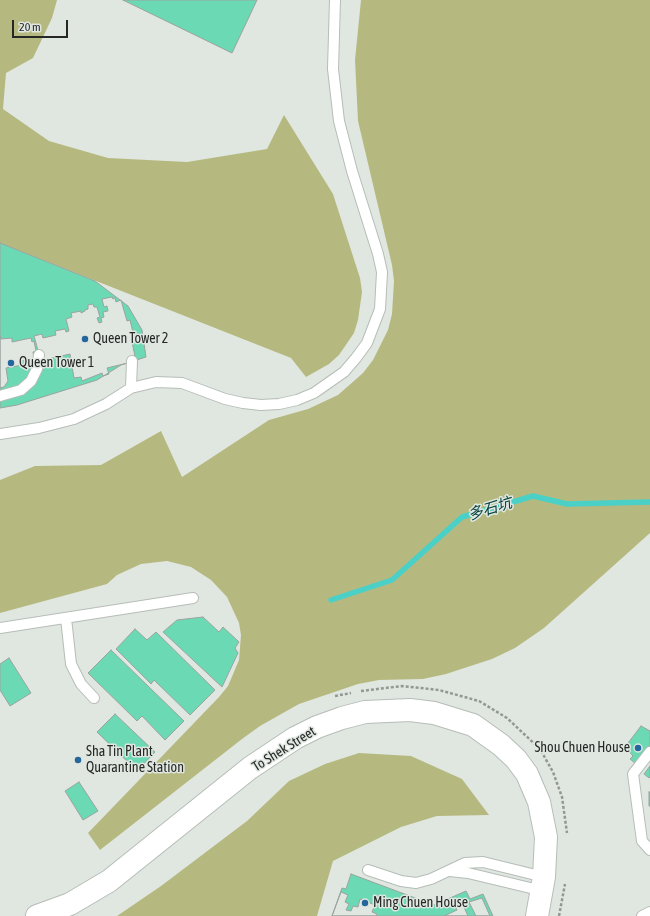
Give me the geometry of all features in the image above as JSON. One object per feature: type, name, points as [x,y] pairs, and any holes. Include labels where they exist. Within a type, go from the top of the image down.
[{"type":"street","name":"To Shek Street","points":[[37,916],[70,904],[88,894],[133,863],[273,752],[317,727],[365,712],[387,710],[434,713],[473,725],[501,745],[516,759],[527,774],[539,802],[546,837],[544,884],[537,916]]},
{"type":"lane","points":[[0,434],[38,428],[74,419],[101,406],[132,388],[156,382],[168,381],[188,385],[225,399],[243,403],[261,405],[279,404],[297,400],[314,393],[330,383],[356,358],[367,343],[380,309],[382,272],[378,254],[352,171],[339,120],[333,69],[332,39],[335,0]]},
{"type":"lane","points":[[0,396],[20,390],[31,381],[37,369],[39,355]]},
{"type":"lane","points":[[132,361],[132,388]]},
{"type":"lane","points":[[0,628],[193,598]]},
{"type":"lane","points":[[66,618],[71,664],[80,684],[94,698]]},
{"type":"lane","points":[[650,752],[633,774],[642,841],[650,850]]},
{"type":"lane","points":[[368,870],[401,881],[416,883],[424,882],[465,864],[483,862],[544,884]]},
{"type":"lane","points":[[448,871],[468,872],[544,884]]},
{"type":"lane","points":[[642,916],[650,912]]},
{"type":"green space","points":[[0,0],[57,0],[52,18],[33,58],[6,73],[3,109],[49,141],[108,158],[187,162],[267,149],[284,115],[333,194],[360,278],[362,292],[358,320],[354,333],[339,355],[329,364],[306,377],[291,358],[0,243]]},
{"type":"green space","points":[[361,0],[650,0],[650,533],[544,628],[515,648],[492,659],[446,674],[423,679],[379,680],[358,684],[299,704],[260,726],[242,739],[100,850],[88,833],[228,686],[239,660],[241,635],[239,623],[227,597],[211,580],[191,567],[167,561],[141,564],[117,575],[107,584],[0,613],[0,480],[35,466],[101,465],[161,431],[182,477],[269,420],[308,409],[338,395],[363,373],[373,360],[388,330],[392,314],[394,281],[392,265],[358,121],[355,60]]},
{"type":"green space","points":[[359,753],[411,756],[462,779],[489,815],[437,816],[401,827],[333,861],[317,916],[117,916],[161,886],[247,821],[289,781],[325,764]]},
{"type":"building","points":[[123,0],[257,0],[232,53]]},
{"type":"building","points":[[0,243],[95,281],[128,306],[142,330],[146,357],[121,365],[97,380],[17,405],[0,408]]},
{"type":"building","name":"Queen Tower 2","points":[[112,297],[113,299],[115,298],[116,302],[121,300],[127,321],[130,320],[135,341],[132,342],[136,361],[107,368],[109,374],[103,376],[102,373],[82,381],[81,377],[74,378],[70,354],[44,360],[42,353],[39,354],[34,336],[42,334],[43,338],[56,335],[55,331],[65,329],[66,332],[69,331],[66,319],[72,317],[71,313],[81,311],[81,313],[85,311],[88,309],[88,305],[93,304],[94,307],[97,307],[100,317],[97,318],[99,323],[102,322],[101,318],[104,317],[103,312],[108,311],[107,306],[104,307],[102,299]]},
{"type":"building","name":"Queen Tower 1","points":[[0,336],[1,339],[12,338],[12,342],[31,338],[32,342],[34,341],[36,351],[33,352],[34,359],[21,361],[22,365],[6,368],[8,381],[4,387],[0,388]]},
{"type":"building","points":[[203,617],[219,632],[223,627],[239,642],[235,648],[238,653],[222,687],[163,632],[177,620]]},
{"type":"building","points":[[135,629],[147,640],[156,632],[215,690],[190,715],[154,680],[151,684],[116,649]]},
{"type":"building","points":[[111,650],[184,721],[165,740],[142,716],[137,721],[88,673]]},
{"type":"building","points":[[9,658],[31,693],[10,706],[0,690],[0,664]]},
{"type":"building","points":[[115,714],[155,752],[137,771],[97,732]]},
{"type":"building","name":"Shou Chuen House","points":[[641,726],[650,731],[650,760],[634,765],[635,763],[630,759],[633,756],[625,747]]},
{"type":"building","name":"Shou Chuen House","points":[[650,766],[650,777],[649,778],[644,774]]},
{"type":"building","points":[[79,782],[98,811],[83,820],[65,791]]},
{"type":"building","points":[[650,792],[650,806],[649,806]]},
{"type":"building","points":[[351,874],[434,905],[466,891],[470,899],[483,894],[493,916],[332,916],[342,888],[346,889]]},
{"type":"building","name":"Ming Chuen House","points":[[341,892],[348,895],[345,902],[349,904],[346,910],[351,911],[353,906],[358,907],[360,899],[375,905],[372,912],[377,914],[376,916],[332,916]]},
{"type":"building","name":"Ming Chuen House","points":[[482,898],[490,916],[476,916],[469,902]]},
{"type":"building","name":"Ming Chuen House","points":[[463,905],[468,916],[444,916],[457,910],[456,908]]},
{"type":"waterway","name":"多石坑","points":[[331,600],[392,580],[462,517],[533,496],[567,504],[650,502]]},
{"type":"place","name":"Queen Tower 2","points":[[85,339]]},
{"type":"place","name":"Queen Tower 1","points":[[11,363]]},
{"type":"place","name":"Shou Chuen House","points":[[638,748]]},
{"type":"place","name":"Sha Tin Plant Quarantine Station","points":[[78,760]]},
{"type":"place","name":"Ming Chuen House","points":[[365,903]]}]
